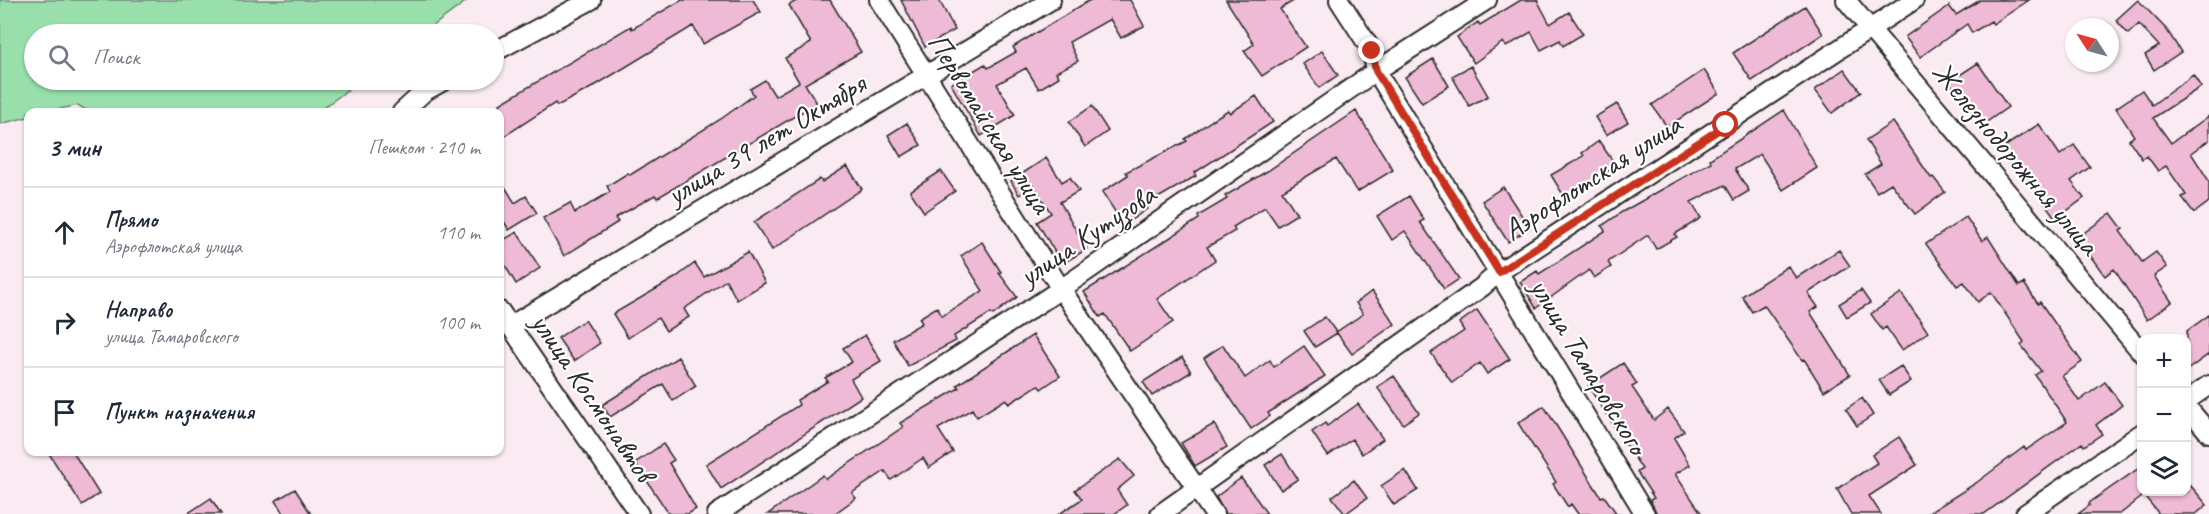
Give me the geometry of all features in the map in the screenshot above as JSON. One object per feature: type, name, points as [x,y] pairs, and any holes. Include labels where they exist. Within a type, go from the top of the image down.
[{"type":"street","points":[[504,47],[591,0]]},
{"type":"street","name":"Первомайская улица","points":[[879,0],[1061,289],[1214,514]]},
{"type":"street","name":"улица 39 лет Октября","points":[[505,319],[927,76],[1051,0]]},
{"type":"street","name":"улица Тамаровского","points":[[1339,0],[1372,51],[1376,71],[1645,514]]},
{"type":"street","name":"улица Кутузова","points":[[717,514],[1061,289],[1376,71],[1487,0]]},
{"type":"street","name":"Железнодорожная улица","points":[[1846,0],[2137,347]]},
{"type":"street","name":"Аэрофлотская улица","points":[[1160,514],[1482,287],[1499,272],[1914,0]]},
{"type":"street","points":[[406,108],[427,90]]},
{"type":"street","name":"улица Космонавтов","points":[[505,319],[639,514]]},
{"type":"street","points":[[2191,398],[2209,386]]},
{"type":"street","points":[[2191,411],[2209,433]]},
{"type":"street","points":[[2025,514],[2137,436]]},
{"type":"green space","points":[[0,0],[468,0],[436,24],[24,24],[24,90],[347,90],[323,108],[83,108],[78,105],[65,108],[24,108],[24,118],[0,124]]},
{"type":"building","points":[[682,0],[753,0],[761,12],[703,44],[693,26],[591,88],[557,106],[555,103],[504,136],[504,108],[500,108],[500,104],[631,26],[632,29]]},
{"type":"building","points":[[798,0],[830,0],[861,52],[805,84],[817,103],[657,198],[655,195],[615,218],[618,222],[564,256],[543,218],[570,203],[575,213],[610,192],[607,186],[628,173],[630,175],[721,119],[754,95],[750,89],[765,80],[775,96],[799,82],[785,58],[811,43],[789,5]]},
{"type":"building","points":[[901,0],[939,0],[955,30],[925,47]]},
{"type":"building","points":[[1090,0],[1130,0],[1144,26],[1121,38],[1110,19],[1069,42],[1078,61],[1056,72],[1059,77],[1039,89],[1026,68],[997,84],[1015,115],[981,136],[951,84],[985,64],[988,68],[1016,52],[1013,47]]},
{"type":"building","points":[[1226,0],[1295,0],[1280,9],[1306,47],[1262,76],[1244,51],[1254,44]]},
{"type":"building","points":[[1521,0],[1537,0],[1550,24],[1569,12],[1583,34],[1563,46],[1560,40],[1541,50],[1531,32],[1506,47],[1503,42],[1474,63],[1457,37],[1478,22],[1480,25]]},
{"type":"building","points":[[1980,0],[2029,0],[1993,24],[1991,21],[1972,33],[1967,24],[1920,57],[1905,37],[1949,6],[1956,15]]},
{"type":"building","points":[[2138,0],[2167,30],[2181,52],[2154,70],[2145,55],[2159,46],[2139,24],[2128,34],[2119,24],[2118,18]]},
{"type":"building","points":[[1805,6],[1823,34],[1752,81],[1733,53]]},
{"type":"building","points":[[1322,51],[1338,75],[1319,88],[1303,64]]},
{"type":"building","points":[[1433,59],[1449,86],[1422,103],[1405,77]]},
{"type":"building","points":[[1978,63],[2008,107],[1981,126],[1949,82]]},
{"type":"building","points":[[1471,66],[1488,96],[1469,106],[1452,76]]},
{"type":"building","points":[[1844,69],[1861,92],[1832,113],[1815,90]]},
{"type":"building","points":[[1704,70],[1719,93],[1667,127],[1652,105]]},
{"type":"building","points":[[2193,75],[2201,87],[2153,118],[2171,143],[2209,116],[2209,140],[2191,153],[2209,181],[2209,202],[2194,213],[2182,197],[2186,195],[2166,166],[2158,171],[2147,156],[2142,159],[2129,140],[2134,136],[2116,108],[2142,90],[2152,105]]},
{"type":"building","points":[[1256,96],[1273,122],[1194,173],[1196,176],[1144,206],[1147,209],[1124,225],[1102,192],[1128,175],[1126,172],[1187,141],[1185,139],[1217,117],[1228,110],[1230,113]]},
{"type":"building","points":[[1617,104],[1628,122],[1606,135],[1595,117]]},
{"type":"building","points":[[1092,106],[1108,131],[1085,147],[1069,122]]},
{"type":"building","points":[[1784,110],[1817,168],[1783,190],[1760,154],[1735,169],[1749,191],[1734,200],[1725,185],[1691,202],[1701,218],[1675,234],[1677,237],[1656,249],[1648,235],[1608,262],[1611,267],[1594,278],[1589,270],[1536,308],[1520,282],[1537,271],[1539,274],[1605,231],[1602,226],[1622,212],[1711,162],[1710,159]]},
{"type":"building","points":[[1356,111],[1393,170],[1357,192],[1336,159],[1282,191],[1297,214],[1278,226],[1265,207],[1233,227],[1235,231],[1207,247],[1215,260],[1157,299],[1173,322],[1130,351],[1105,314],[1100,317],[1084,292],[1199,219],[1198,216],[1227,199],[1225,196],[1269,170]]},
{"type":"building","points":[[1893,122],[1931,178],[1933,177],[1945,192],[1915,214],[1891,183],[1877,192],[1865,174],[1881,164],[1866,140]]},
{"type":"building","points":[[907,123],[921,145],[901,157],[888,135]]},
{"type":"building","points":[[2039,124],[2060,155],[2074,145],[2090,167],[2071,181],[2084,198],[2056,219],[2004,147]]},
{"type":"building","points":[[1599,141],[1616,166],[1565,198],[1551,175],[1584,156],[1582,153]]},
{"type":"building","points":[[1046,158],[1062,182],[1070,177],[1079,191],[1060,202],[1087,249],[1062,264],[1037,222],[1051,213],[1033,185],[1019,195],[1011,181]]},
{"type":"building","points":[[847,166],[862,189],[772,250],[754,222],[820,179],[822,182]]},
{"type":"building","points":[[941,171],[955,191],[924,212],[910,191]]},
{"type":"building","points":[[504,185],[515,203],[526,196],[537,213],[509,230],[504,222]]},
{"type":"building","points":[[1503,187],[1530,228],[1508,242],[1482,201]]},
{"type":"building","points":[[1409,196],[1424,220],[1420,222],[1459,279],[1444,289],[1405,231],[1392,240],[1377,216]]},
{"type":"building","points":[[2111,213],[2123,229],[2120,231],[2142,262],[2156,252],[2167,267],[2154,276],[2172,302],[2147,320],[2114,269],[2105,276],[2077,238]]},
{"type":"building","points":[[1966,217],[1982,241],[1988,237],[2019,286],[2024,283],[2038,304],[2040,302],[2082,362],[2062,376],[2079,401],[2105,382],[2122,405],[2096,425],[2102,434],[2084,446],[2082,443],[1984,514],[1927,514],[1976,483],[2024,447],[2026,450],[2067,422],[2035,375],[2041,371],[2021,345],[2024,342],[1991,292],[1978,302],[1964,282],[1957,286],[1926,244]]},
{"type":"building","points":[[517,232],[540,268],[516,284],[504,264],[504,240]]},
{"type":"building","points":[[982,242],[1001,272],[999,273],[1017,297],[993,315],[991,313],[954,336],[956,341],[908,366],[893,340],[922,323],[919,318],[937,307],[942,316],[983,291],[961,256]]},
{"type":"building","points":[[1839,250],[1850,266],[1808,293],[1818,307],[1810,312],[1850,375],[1824,391],[1804,359],[1802,360],[1764,305],[1752,312],[1742,296],[1788,266],[1796,278]]},
{"type":"building","points":[[748,252],[765,283],[737,300],[726,280],[684,309],[689,317],[666,331],[658,318],[628,338],[613,314],[675,278],[695,263],[704,277]]},
{"type":"building","points":[[1861,290],[1870,303],[1847,317],[1839,304]]},
{"type":"building","points":[[1372,291],[1395,324],[1352,354],[1337,333],[1315,347],[1304,331],[1325,317],[1336,332],[1363,314],[1356,303]]},
{"type":"building","points":[[1901,293],[1928,332],[1902,350],[1886,327],[1882,330],[1871,314]]},
{"type":"building","points":[[1477,310],[1510,359],[1487,374],[1480,363],[1452,383],[1431,353],[1464,331],[1459,323]]},
{"type":"building","points":[[2209,315],[2209,354],[2191,367],[2191,334],[2187,334],[2187,331]]},
{"type":"building","points":[[585,320],[600,343],[574,361],[558,338]]},
{"type":"building","points":[[865,335],[881,361],[851,379],[861,397],[721,489],[706,464],[799,405],[797,400],[828,381],[825,378],[852,362],[843,348]]},
{"type":"building","points":[[1033,335],[1060,376],[1041,389],[1038,385],[1009,404],[1006,399],[977,417],[972,409],[938,429],[953,452],[929,468],[923,458],[891,480],[885,471],[852,493],[856,498],[834,514],[768,514],[823,475],[826,479],[903,427],[900,423],[959,388],[957,385]]},
{"type":"building","points":[[1223,345],[1245,378],[1270,360],[1274,367],[1304,346],[1325,376],[1268,413],[1270,416],[1251,429],[1204,358]]},
{"type":"building","points":[[678,357],[696,386],[673,401],[663,384],[610,417],[602,405]]},
{"type":"building","points":[[1182,357],[1191,372],[1152,396],[1143,382]]},
{"type":"building","points":[[1623,363],[1637,384],[1632,387],[1654,420],[1668,409],[1684,431],[1674,438],[1690,465],[1675,474],[1702,514],[1657,514],[1650,500],[1654,498],[1637,472],[1642,469],[1588,386]]},
{"type":"building","points":[[1901,366],[1911,381],[1889,395],[1879,380]]},
{"type":"building","points":[[1394,376],[1419,413],[1403,424],[1377,387]]},
{"type":"building","points":[[1862,398],[1873,415],[1857,426],[1846,409]]},
{"type":"building","points":[[1358,404],[1383,439],[1362,454],[1352,439],[1328,456],[1312,432],[1325,423],[1327,426]]},
{"type":"building","points":[[1544,406],[1601,497],[1604,496],[1617,514],[1578,514],[1571,504],[1568,507],[1553,484],[1556,482],[1518,423]]},
{"type":"building","points":[[1214,424],[1227,447],[1195,466],[1181,443]]},
{"type":"building","points":[[1899,437],[1917,465],[1869,496],[1881,514],[1851,514],[1837,489],[1877,463],[1872,455]]},
{"type":"building","points":[[663,444],[674,460],[669,463],[696,509],[688,514],[669,514],[635,463]]},
{"type":"building","points":[[1282,454],[1298,479],[1281,490],[1265,465]]},
{"type":"building","points":[[51,456],[75,456],[99,494],[82,505]]},
{"type":"building","points":[[1120,459],[1134,476],[1117,490],[1127,505],[1114,514],[1059,514],[1082,499],[1075,490]]},
{"type":"building","points":[[2137,469],[2137,496],[2142,497],[2120,514],[2078,514],[2090,505],[2089,503]]},
{"type":"building","points":[[1405,470],[1418,490],[1394,505],[1381,486]]},
{"type":"building","points":[[1241,478],[1267,514],[1225,514],[1216,497]]},
{"type":"building","points":[[1354,480],[1367,498],[1345,514],[1332,497]]},
{"type":"building","points":[[2191,486],[2207,505],[2196,514],[2159,514],[2144,496],[2191,496]]},
{"type":"building","points":[[295,489],[311,514],[284,514],[275,501]]},
{"type":"building","points":[[211,498],[221,514],[187,514]]},
{"type":"route","points":[[1372,51],[1376,71],[1499,272],[1726,125]]}]
